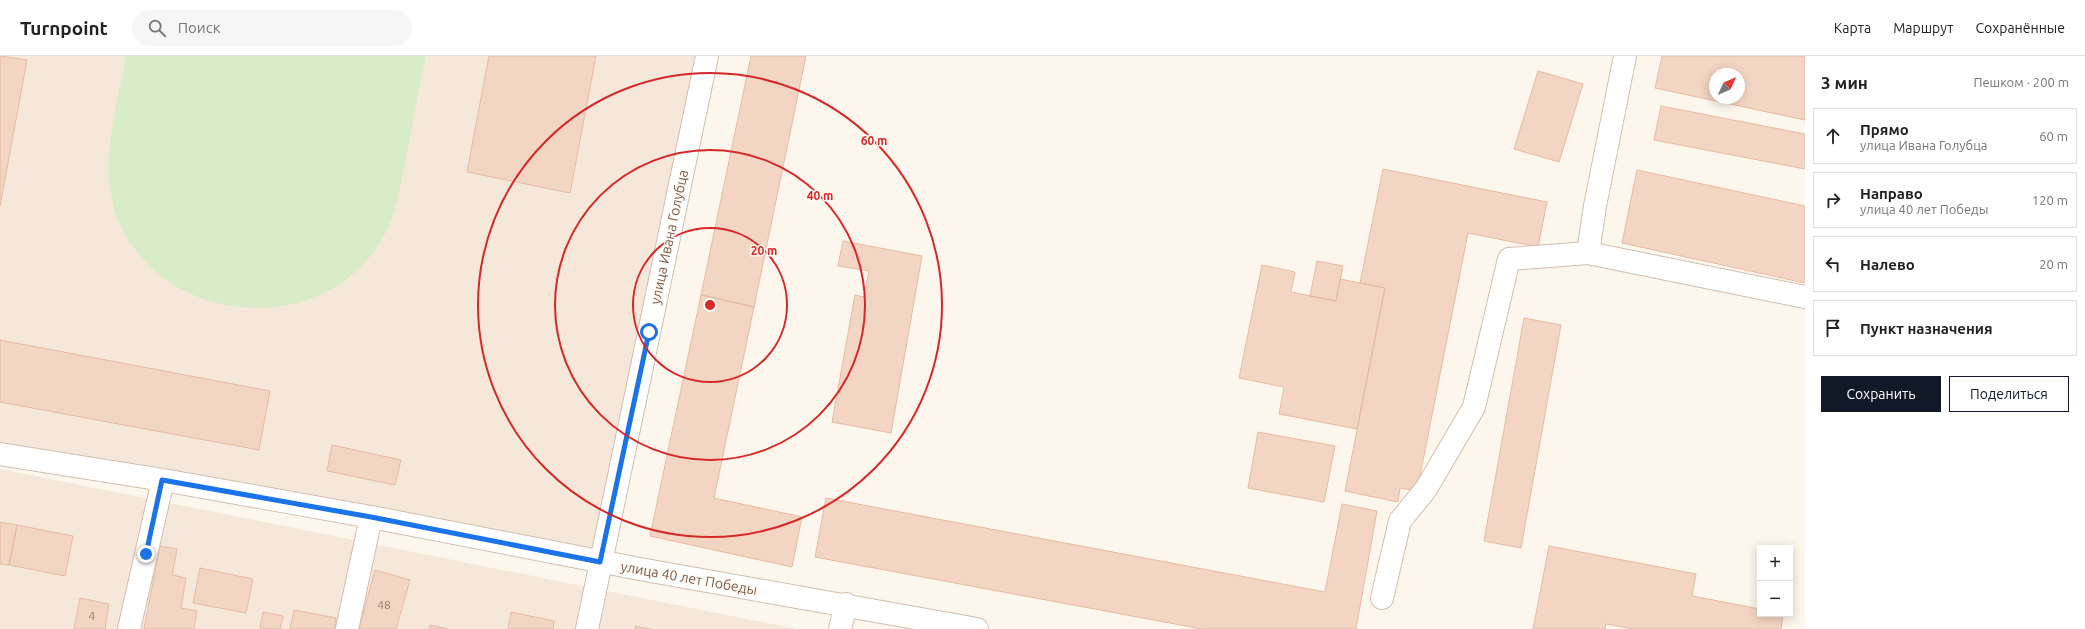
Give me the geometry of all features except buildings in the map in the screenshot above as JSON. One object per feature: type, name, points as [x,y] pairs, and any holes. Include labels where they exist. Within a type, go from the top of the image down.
[{"type":"street","name":"улица Ивана Голубца","points":[[587,629],[707,56]]},
{"type":"street","points":[[1588,253],[1595,206],[1625,56]]},
{"type":"street","points":[[1382,598],[1400,521],[1426,489],[1474,407],[1509,259],[1588,253],[1805,297]]},
{"type":"street","name":"улица 40 лет Победы","points":[[0,454],[162,480],[371,517],[600,562],[846,604],[977,629]]},
{"type":"street","points":[[129,629],[162,480]]},
{"type":"street","points":[[347,629],[371,517]]},
{"type":"street","points":[[840,629],[846,604]]},
{"type":"shaded area","points":[[0,56],[700,56],[600,562],[0,451]]},
{"type":"shaded area","points":[[0,469],[797,629],[0,629]]},
{"type":"green space","points":[[126,56],[426,56],[398,198],[395,210],[381,241],[353,274],[319,295],[280,306],[239,307],[200,297],[164,278],[135,249],[115,211],[111,192],[109,153],[111,134]]},
{"type":"route","points":[[146,554],[162,480],[371,517],[600,562],[649,332]]}]
